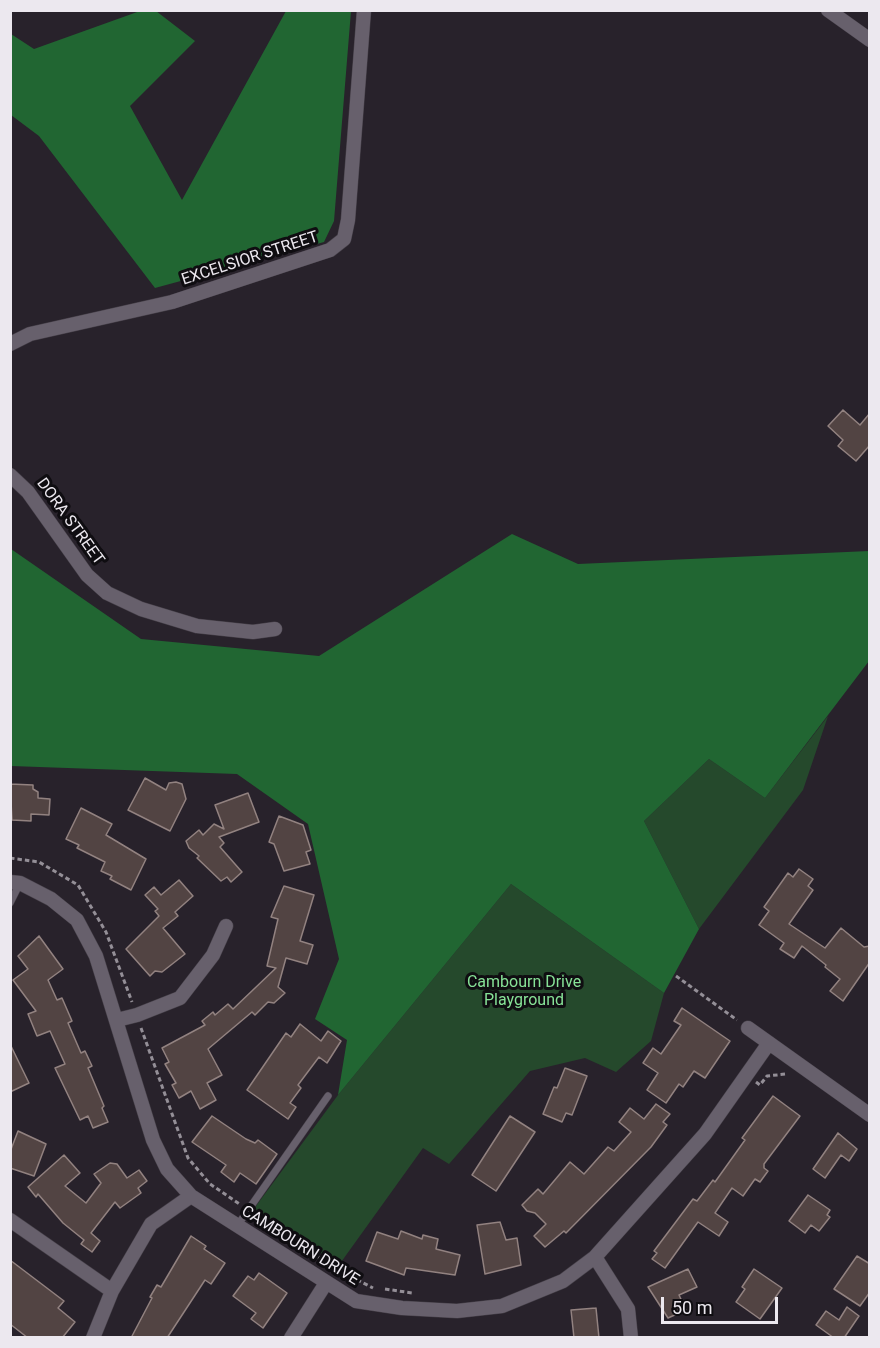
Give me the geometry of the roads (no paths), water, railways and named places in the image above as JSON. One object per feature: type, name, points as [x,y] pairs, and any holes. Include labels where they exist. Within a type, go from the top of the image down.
[{"type":"street","name":"EXCELSIOR STREET","points":[[10,344],[30,334],[172,302],[330,250],[344,239],[348,220],[363,10]]},
{"type":"street","points":[[828,10],[870,40]]},
{"type":"street","name":"DORA STREET","points":[[10,475],[28,492],[87,575],[107,593],[141,609],[196,626],[253,632],[275,629]]},
{"type":"street","name":"CAMBOURN DRIVE","points":[[15,883],[51,898],[77,920],[96,956],[153,1140],[167,1169],[191,1196],[356,1301],[402,1308],[457,1311],[502,1306],[562,1281],[595,1257],[705,1134],[769,1043]]},
{"type":"street","points":[[117,1020],[137,1015],[180,998],[213,955],[226,926]]},
{"type":"street","points":[[748,1028],[870,1115]]},
{"type":"street","points":[[93,1338],[112,1291],[151,1224],[191,1196]]},
{"type":"street","points":[[10,1220],[112,1291]]},
{"type":"street","points":[[595,1257],[628,1309],[631,1338]]},
{"type":"street","points":[[291,1338],[326,1283]]},
{"type":"lane","points":[[10,903],[15,883]]},
{"type":"lane","points":[[237,1226],[328,1096]]},
{"type":"park label","name":"Cambourn Drive Playground","points":[[524,992]]}]
